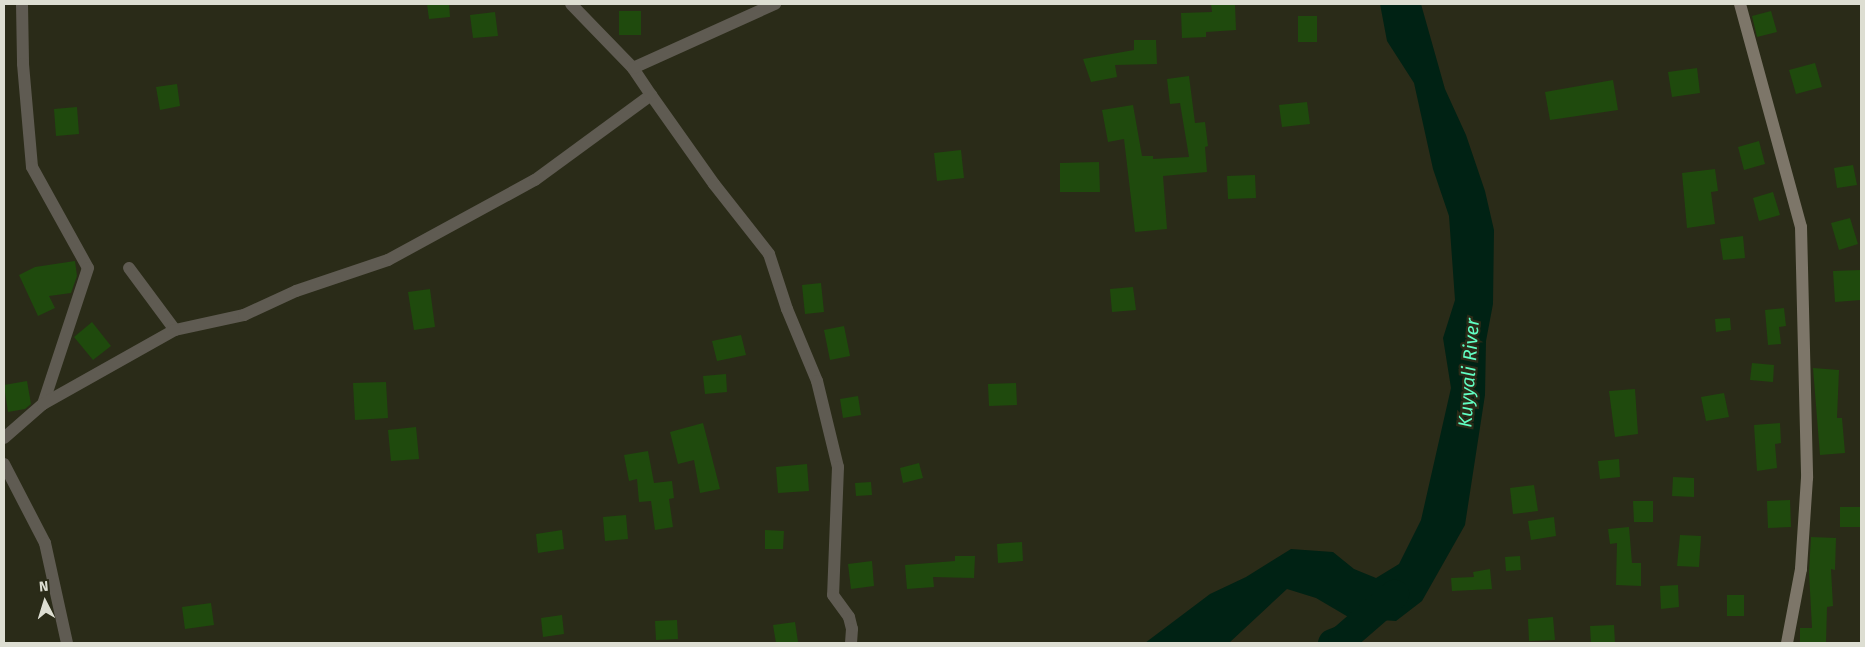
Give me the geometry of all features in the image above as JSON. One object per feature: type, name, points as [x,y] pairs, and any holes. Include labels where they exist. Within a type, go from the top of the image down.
[{"type":"main road","points":[[1740,4],[1801,227],[1807,478],[1801,569],[1787,643]]},
{"type":"street","points":[[22,4],[23,64],[32,167],[88,268],[43,404]]},
{"type":"street","points":[[571,4],[633,68],[714,184],[769,254],[787,309],[817,381],[838,466],[833,595],[849,617],[852,629],[851,643]]},
{"type":"street","points":[[633,68],[775,4]]},
{"type":"street","points":[[4,438],[43,404],[174,330],[244,315],[296,291],[388,260],[535,180],[651,95]]},
{"type":"street","points":[[129,268],[174,330]]},
{"type":"street","points":[[4,464],[45,543],[67,643]]},
{"type":"water","points":[[1380,4],[1421,4],[1445,89],[1466,135],[1485,191],[1494,230],[1493,304],[1486,341],[1485,395],[1465,525],[1422,601],[1396,621],[1350,618],[1316,598],[1287,589],[1229,643],[1145,643],[1210,594],[1246,577],[1291,549],[1333,552],[1354,569],[1376,578],[1399,564],[1421,520],[1451,388],[1443,338],[1455,300],[1449,216],[1433,169],[1414,83],[1387,41]]},
{"type":"building","points":[[427,4],[449,4],[450,17],[429,19]]},
{"type":"building","points":[[1211,4],[1235,4],[1236,30],[1206,32],[1206,37],[1182,38],[1181,13],[1212,12]]},
{"type":"building","points":[[619,11],[641,11],[641,35],[619,35]]},
{"type":"building","points":[[1771,11],[1777,32],[1757,37],[1752,16]]},
{"type":"building","points":[[495,12],[498,36],[473,38],[470,15]]},
{"type":"building","points":[[1298,16],[1317,16],[1317,42],[1298,42]]},
{"type":"building","points":[[1134,40],[1156,40],[1157,64],[1115,65],[1117,77],[1091,82],[1083,59],[1134,50]]},
{"type":"building","points":[[1815,63],[1822,87],[1796,94],[1789,70]]},
{"type":"building","points":[[1697,68],[1700,93],[1672,97],[1668,72]]},
{"type":"building","points":[[1189,76],[1195,123],[1205,122],[1208,146],[1205,147],[1207,172],[1163,176],[1167,229],[1135,232],[1124,139],[1108,142],[1102,110],[1133,105],[1142,156],[1153,156],[1153,159],[1189,157],[1180,103],[1170,104],[1167,79]]},
{"type":"building","points":[[1613,80],[1618,110],[1550,120],[1545,92]]},
{"type":"building","points":[[177,84],[180,106],[160,110],[156,87]]},
{"type":"building","points":[[1307,102],[1310,124],[1282,127],[1279,105]]},
{"type":"building","points":[[77,107],[79,134],[56,136],[54,109]]},
{"type":"building","points":[[1759,141],[1765,164],[1744,170],[1738,147]]},
{"type":"building","points":[[961,150],[964,178],[937,181],[934,153]]},
{"type":"building","points":[[1099,162],[1100,192],[1060,192],[1060,163]]},
{"type":"building","points":[[1853,165],[1857,185],[1837,188],[1834,168]]},
{"type":"building","points":[[1715,169],[1718,191],[1711,192],[1715,224],[1687,228],[1682,173]]},
{"type":"building","points":[[1255,175],[1256,198],[1228,199],[1227,176]]},
{"type":"building","points":[[1773,192],[1780,215],[1759,221],[1753,198]]},
{"type":"building","points":[[1850,218],[1858,244],[1839,250],[1831,223]]},
{"type":"building","points":[[1743,236],[1745,258],[1723,260],[1720,239]]},
{"type":"building","points":[[75,261],[77,276],[71,293],[49,296],[55,308],[38,316],[19,275],[35,267]]},
{"type":"building","points":[[1861,270],[1861,300],[1835,302],[1833,271]]},
{"type":"building","points":[[821,283],[824,312],[805,314],[802,285]]},
{"type":"building","points":[[1133,287],[1136,310],[1112,312],[1110,289]]},
{"type":"building","points":[[430,289],[435,327],[414,330],[408,292]]},
{"type":"building","points":[[1784,308],[1786,326],[1779,327],[1781,344],[1768,345],[1765,310]]},
{"type":"building","points":[[1730,318],[1731,330],[1716,332],[1715,319]]},
{"type":"building","points":[[92,322],[111,346],[93,360],[74,337]]},
{"type":"building","points":[[844,326],[850,356],[830,360],[824,330]]},
{"type":"building","points":[[741,335],[746,355],[717,361],[712,341]]},
{"type":"building","points":[[1752,363],[1774,365],[1773,382],[1750,380]]},
{"type":"building","points":[[1813,368],[1839,370],[1837,418],[1842,418],[1845,453],[1820,455]]},
{"type":"building","points":[[726,374],[727,392],[705,394],[703,376]]},
{"type":"building","points":[[27,381],[31,404],[25,409],[8,412],[4,385]]},
{"type":"building","points":[[386,382],[388,418],[355,420],[353,383]]},
{"type":"building","points":[[1016,383],[1017,405],[989,406],[988,384]]},
{"type":"building","points":[[1635,389],[1638,434],[1615,437],[1609,391]]},
{"type":"building","points":[[1724,393],[1729,417],[1706,421],[1701,397]]},
{"type":"building","points":[[858,396],[861,415],[843,418],[840,399]]},
{"type":"building","points":[[703,423],[720,489],[700,493],[694,460],[678,464],[670,432]]},
{"type":"building","points":[[1780,423],[1781,443],[1775,444],[1777,468],[1757,471],[1754,425]]},
{"type":"building","points":[[416,427],[419,459],[391,461],[388,430]]},
{"type":"building","points":[[648,451],[654,483],[672,481],[674,498],[669,499],[673,527],[655,530],[651,501],[639,502],[637,479],[629,481],[624,455]]},
{"type":"building","points":[[1619,459],[1620,477],[1600,479],[1598,461]]},
{"type":"building","points":[[919,463],[923,478],[903,483],[900,468]]},
{"type":"building","points":[[807,464],[809,491],[778,493],[776,467]]},
{"type":"building","points":[[1673,477],[1694,478],[1694,497],[1672,496]]},
{"type":"building","points":[[871,482],[872,495],[856,496],[855,483]]},
{"type":"building","points":[[1534,485],[1538,511],[1513,514],[1510,488]]},
{"type":"building","points":[[1790,500],[1791,527],[1768,528],[1767,501]]},
{"type":"building","points":[[1633,501],[1653,501],[1653,522],[1634,522]]},
{"type":"building","points":[[1840,507],[1861,507],[1861,527],[1840,527]]},
{"type":"building","points":[[626,515],[628,539],[605,541],[603,517]]},
{"type":"building","points":[[1554,517],[1556,536],[1531,540],[1528,521]]},
{"type":"building","points":[[1629,527],[1632,563],[1641,563],[1641,586],[1616,585],[1617,543],[1610,544],[1608,529]]},
{"type":"building","points":[[562,530],[564,549],[538,553],[536,534]]},
{"type":"building","points":[[765,530],[784,531],[783,549],[765,549]]},
{"type":"building","points":[[1680,535],[1701,536],[1699,567],[1677,566]]},
{"type":"building","points":[[1811,537],[1836,538],[1835,570],[1831,569],[1833,606],[1827,607],[1826,643],[1800,643],[1800,628],[1812,628],[1809,572]]},
{"type":"building","points":[[1022,542],[1023,561],[998,563],[997,544]]},
{"type":"building","points":[[955,556],[975,556],[974,578],[933,577],[934,587],[907,589],[905,565],[955,561]]},
{"type":"building","points":[[1520,556],[1521,570],[1506,571],[1505,557]]},
{"type":"building","points":[[872,561],[874,586],[851,589],[848,564]]},
{"type":"building","points":[[1490,569],[1492,589],[1452,591],[1451,578],[1474,577],[1473,572]]},
{"type":"building","points":[[1678,585],[1679,607],[1661,609],[1660,586]]},
{"type":"building","points":[[1727,595],[1744,595],[1744,616],[1727,616]]},
{"type":"building","points":[[211,603],[214,625],[185,629],[182,607]]},
{"type":"building","points":[[562,615],[564,634],[543,637],[541,618]]},
{"type":"building","points":[[1553,617],[1555,640],[1529,641],[1528,619]]},
{"type":"building","points":[[677,620],[678,639],[656,640],[655,621]]},
{"type":"building","points":[[795,622],[798,642],[776,643],[773,625]]},
{"type":"building","points":[[1614,625],[1615,643],[1591,643],[1590,626]]},
{"type":"waterway","name":"Kuyyali River","points":[[1332,643],[1342,639],[1394,594]]}]
